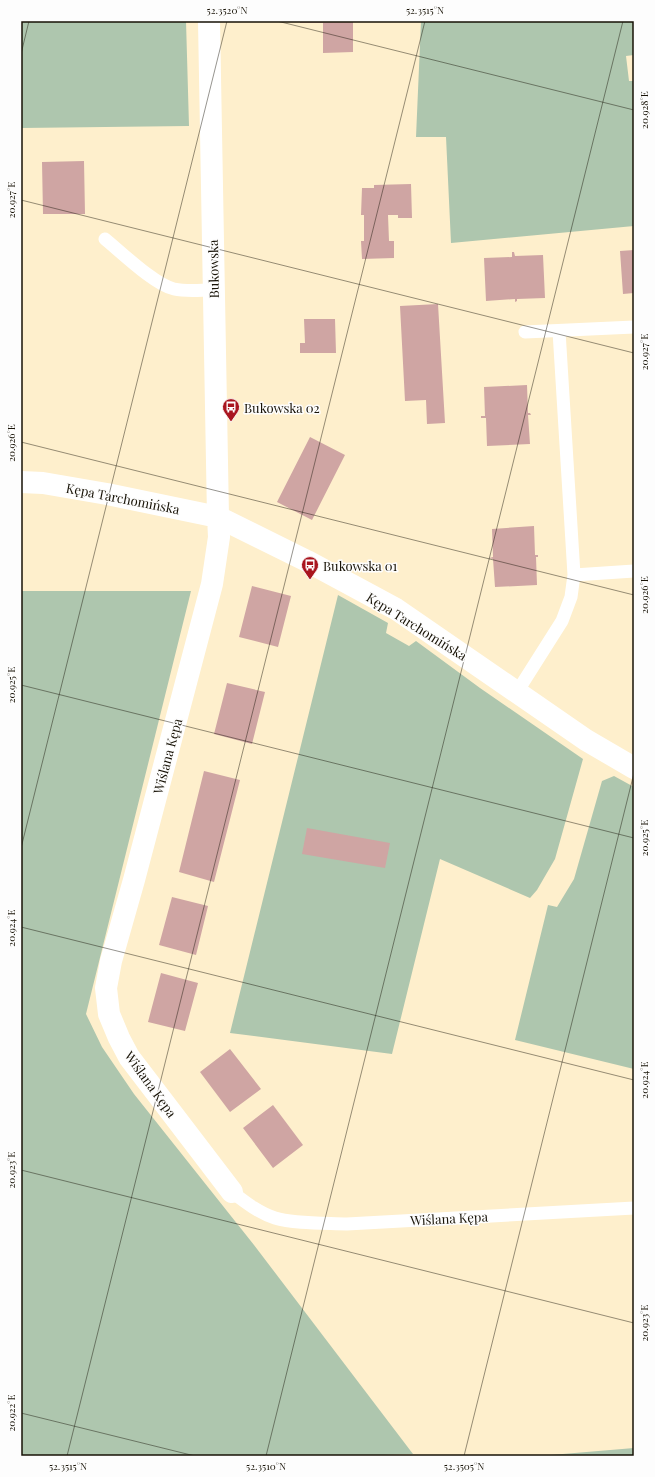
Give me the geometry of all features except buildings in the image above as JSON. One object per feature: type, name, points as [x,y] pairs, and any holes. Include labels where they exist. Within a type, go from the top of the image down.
[{"type":"street","name":"Bukowska","points":[[209,21],[218,517]]},
{"type":"street","name":"Kępa Tarchomińska","points":[[21,482],[43,483],[100,493],[218,517],[307,561],[396,609],[586,740],[634,768]]},
{"type":"street","name":"Wiślana Kępa","points":[[218,517],[220,537],[212,584],[134,880],[111,961],[106,988],[109,1014],[129,1057],[232,1192]]},
{"type":"lane","points":[[105,239],[159,283],[172,289],[186,291],[214,290]]},
{"type":"lane","points":[[525,332],[634,327]]},
{"type":"lane","points":[[517,692],[562,621],[571,597],[574,575],[559,331]]},
{"type":"lane","points":[[574,575],[634,571]]},
{"type":"lane","name":"Wiślana Kępa","points":[[232,1192],[250,1206],[274,1218],[301,1222],[347,1224],[634,1208]]},
{"type":"green space","points":[[21,21],[186,21],[189,126],[21,128]]},
{"type":"green space","points":[[421,21],[633,21],[634,55],[626,56],[629,81],[634,81],[634,226],[451,243],[446,137],[416,137]]},
{"type":"green space","points":[[21,591],[191,591],[86,1014],[102,1047],[134,1094],[254,1245],[413,1454],[352,1456],[21,1456]]},
{"type":"green space","points":[[338,595],[388,623],[386,633],[409,646],[416,641],[480,688],[583,759],[555,859],[537,890],[530,898],[440,859],[392,1054],[230,1033]]},
{"type":"green space","points":[[614,776],[634,787],[634,1069],[515,1040],[548,905],[557,907],[574,879],[602,781]]},
{"type":"green space","points":[[634,1448],[634,1456],[539,1456]]},
{"type":"place","name":"Bukowska 02","points":[[231,422]]},
{"type":"place","name":"Bukowska 01","points":[[310,580]]}]
